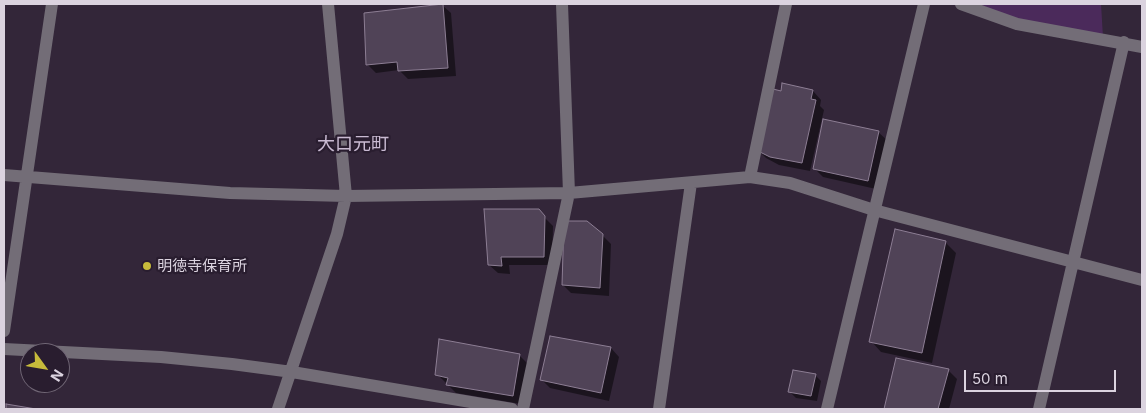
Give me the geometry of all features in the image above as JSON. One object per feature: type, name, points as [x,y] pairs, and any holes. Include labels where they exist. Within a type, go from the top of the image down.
[{"type":"street","points":[[4,332],[52,4]]},
{"type":"street","points":[[278,409],[337,234],[346,196],[328,4]]},
{"type":"street","points":[[523,409],[569,193],[562,4]]},
{"type":"street","points":[[750,177],[786,4]]},
{"type":"street","points":[[828,409],[924,4]]},
{"type":"street","points":[[961,4],[1017,24],[1124,42],[1142,47]]},
{"type":"street","points":[[1039,409],[1075,262],[1124,42]]},
{"type":"street","points":[[4,175],[230,194],[346,196],[569,193],[750,177],[790,183],[874,210],[1142,280]]},
{"type":"street","points":[[659,409],[691,183]]},
{"type":"street","points":[[4,350],[162,357],[292,372],[512,409]]},
{"type":"shaded area","points":[[949,4],[1101,4],[1103,37]]},
{"type":"building","points":[[443,4],[448,68],[398,71],[397,62],[366,65],[364,13]]},
{"type":"building","points":[[782,83],[813,90],[811,99],[816,100],[802,163],[770,157],[756,150],[773,89],[781,91]]},
{"type":"building","points":[[823,119],[879,131],[868,181],[813,169]]},
{"type":"building","points":[[484,209],[539,209],[545,216],[544,257],[501,257],[502,266],[488,265]]},
{"type":"building","points":[[564,221],[587,221],[603,234],[600,288],[562,285]]},
{"type":"building","points":[[895,229],[946,241],[922,353],[869,342]]},
{"type":"building","points":[[550,336],[611,347],[601,393],[540,380]]},
{"type":"building","points":[[439,339],[520,354],[513,396],[446,385],[448,378],[435,375]]},
{"type":"building","points":[[896,358],[949,369],[938,409],[884,409]]},
{"type":"building","points":[[793,370],[816,374],[811,396],[788,392]]},
{"type":"building","points":[[6,404],[36,409],[6,409]]},
{"type":"place","name":"明徳寺保育所","points":[[147,266]]},
{"type":"district","name":"大口元町","points":[[353,145]]}]
